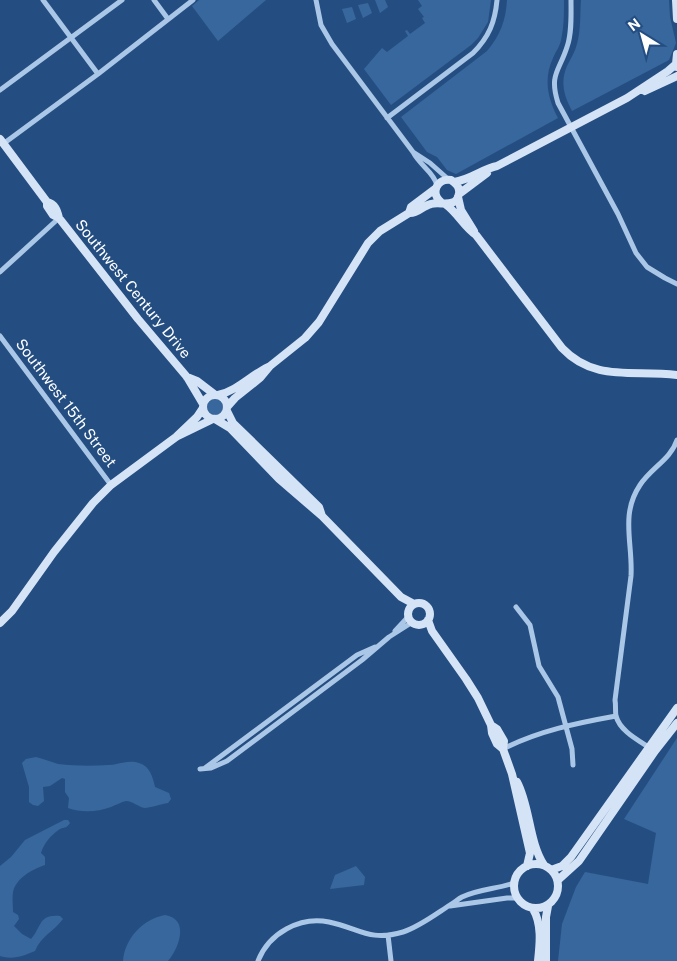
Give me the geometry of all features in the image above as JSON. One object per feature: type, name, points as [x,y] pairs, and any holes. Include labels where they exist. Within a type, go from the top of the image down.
[{"type":"street","points":[[43,0],[98,74]]},
{"type":"street","points":[[0,90],[122,0]]},
{"type":"street","points":[[154,0],[168,19]]},
{"type":"street","points":[[2,141],[98,74],[193,0]]},
{"type":"street","points":[[316,0],[322,25],[332,44],[413,152],[418,162],[433,176],[436,197],[453,211],[469,230],[476,235]]},
{"type":"street","points":[[387,118],[479,47],[491,30],[497,0]]},
{"type":"street","points":[[571,0],[569,41],[556,70],[554,83],[558,103],[618,214],[636,253],[648,267],[660,276],[677,284]]},
{"type":"street","points":[[676,0],[677,19]]},
{"type":"street","points":[[627,98],[676,66],[677,54]]},
{"type":"street","points":[[176,437],[222,417],[235,398],[260,378],[270,366],[305,338],[319,322],[368,243],[380,231],[409,213],[414,213],[430,204],[452,202],[458,195],[497,166],[627,98],[677,76]]},
{"type":"street","name":"Southwest Century Drive","points":[[2,141],[47,202],[58,210],[59,218],[138,320],[186,377],[203,406]]},
{"type":"street","points":[[413,152],[430,163],[459,189],[458,195],[461,210],[476,235],[562,348],[575,360],[604,372],[677,375]]},
{"type":"street","points":[[409,213],[411,207],[440,182],[467,179],[488,168],[497,166]]},
{"type":"street","points":[[0,272],[59,218]]},
{"type":"street","name":"Southwest 15th Street","points":[[0,336],[111,485]]},
{"type":"street","points":[[0,623],[12,611],[82,515],[111,485],[176,437],[197,416],[207,397],[231,391],[255,373],[270,366]]},
{"type":"street","name":"Southwest Century Drive","points":[[186,377],[197,381],[216,394]]},
{"type":"street","points":[[216,394],[225,400],[233,423],[319,507],[322,516]]},
{"type":"street","points":[[203,406],[205,414],[230,428],[279,479],[322,516],[401,597],[414,604],[421,604],[427,607],[430,614],[425,623],[415,625],[409,617],[401,597]]},
{"type":"street","points":[[652,749],[630,735],[622,727],[616,716],[615,700],[631,576],[632,558],[627,528],[633,497],[652,470],[674,449],[677,440]]},
{"type":"street","points":[[255,454],[260,454],[270,464],[279,468]]},
{"type":"street","points":[[202,769],[211,768],[227,761],[362,660],[409,617],[414,604]]},
{"type":"street","points":[[516,607],[530,625],[539,666],[558,698],[572,749],[573,765]]},
{"type":"street","points":[[425,623],[466,679],[492,725],[497,729],[504,741],[503,749],[512,774],[530,853],[527,866]]},
{"type":"street","points":[[558,880],[579,861],[677,708]]},
{"type":"street","points":[[503,749],[522,740],[566,726],[616,716]]},
{"type":"street","points":[[551,870],[562,866],[571,858],[652,749],[677,723]]},
{"type":"street","points":[[512,774],[522,793],[537,851],[544,864],[558,880],[557,895],[548,906],[546,917],[546,961]]},
{"type":"street","points":[[544,864],[527,866],[516,876],[514,883],[515,893],[521,904],[532,909],[548,906]]},
{"type":"street","points":[[258,961],[272,939],[285,929],[301,923],[317,920],[330,922],[362,934],[375,936],[405,932],[461,897],[514,883]]},
{"type":"street","points":[[449,906],[517,898]]},
{"type":"street","points":[[532,909],[538,918],[540,946],[538,961]]},
{"type":"street","points":[[388,935],[391,961]]},
{"type":"shaded area","points":[[199,0],[266,0],[218,41],[192,6]]},
{"type":"shaded area","points":[[375,0],[385,0],[388,7],[380,13]]},
{"type":"shaded area","points":[[418,0],[491,0],[488,22],[471,45],[391,105],[364,69],[382,48],[387,52],[408,36],[405,31],[407,30],[410,34],[425,23],[422,18],[424,17],[418,9],[422,6]]},
{"type":"shaded area","points":[[507,0],[564,0],[561,40],[548,74],[549,96],[558,118],[456,174],[447,170],[437,157],[427,152],[401,117],[487,51],[502,27]]},
{"type":"shaded area","points":[[581,0],[669,0],[670,17],[676,43],[669,60],[572,111],[563,83],[567,66],[578,39]]},
{"type":"shaded area","points":[[368,3],[372,13],[363,18],[358,5]]},
{"type":"shaded area","points":[[352,7],[356,19],[347,23],[342,9]]},
{"type":"shaded area","points":[[215,399],[221,401],[223,407],[221,413],[215,415],[209,413],[207,407],[209,401]]},
{"type":"shaded area","points":[[677,738],[677,961],[558,961],[562,924],[576,887],[585,872],[648,884],[656,833],[624,819]]},
{"type":"shaded area","points":[[36,757],[58,764],[70,765],[90,766],[139,763],[146,767],[152,776],[155,787],[169,793],[171,799],[168,803],[147,808],[126,801],[100,810],[79,811],[68,808],[69,798],[65,792],[65,779],[62,778],[50,786],[43,787],[44,801],[38,806],[33,805],[29,802],[29,787],[22,763],[26,759]]},
{"type":"shaded area","points":[[64,820],[68,820],[70,823],[67,827],[60,829],[54,834],[42,849],[41,853],[45,857],[45,865],[21,878],[13,892],[13,912],[18,915],[19,919],[14,926],[31,939],[44,919],[60,916],[63,919],[40,941],[35,951],[22,956],[0,956],[0,866],[11,857],[25,840]]},
{"type":"shaded area","points":[[356,866],[365,877],[364,885],[330,889],[335,875]]},
{"type":"shaded area","points":[[165,915],[178,922],[180,928],[176,949],[168,961],[123,961],[127,945],[136,931],[149,921]]}]
